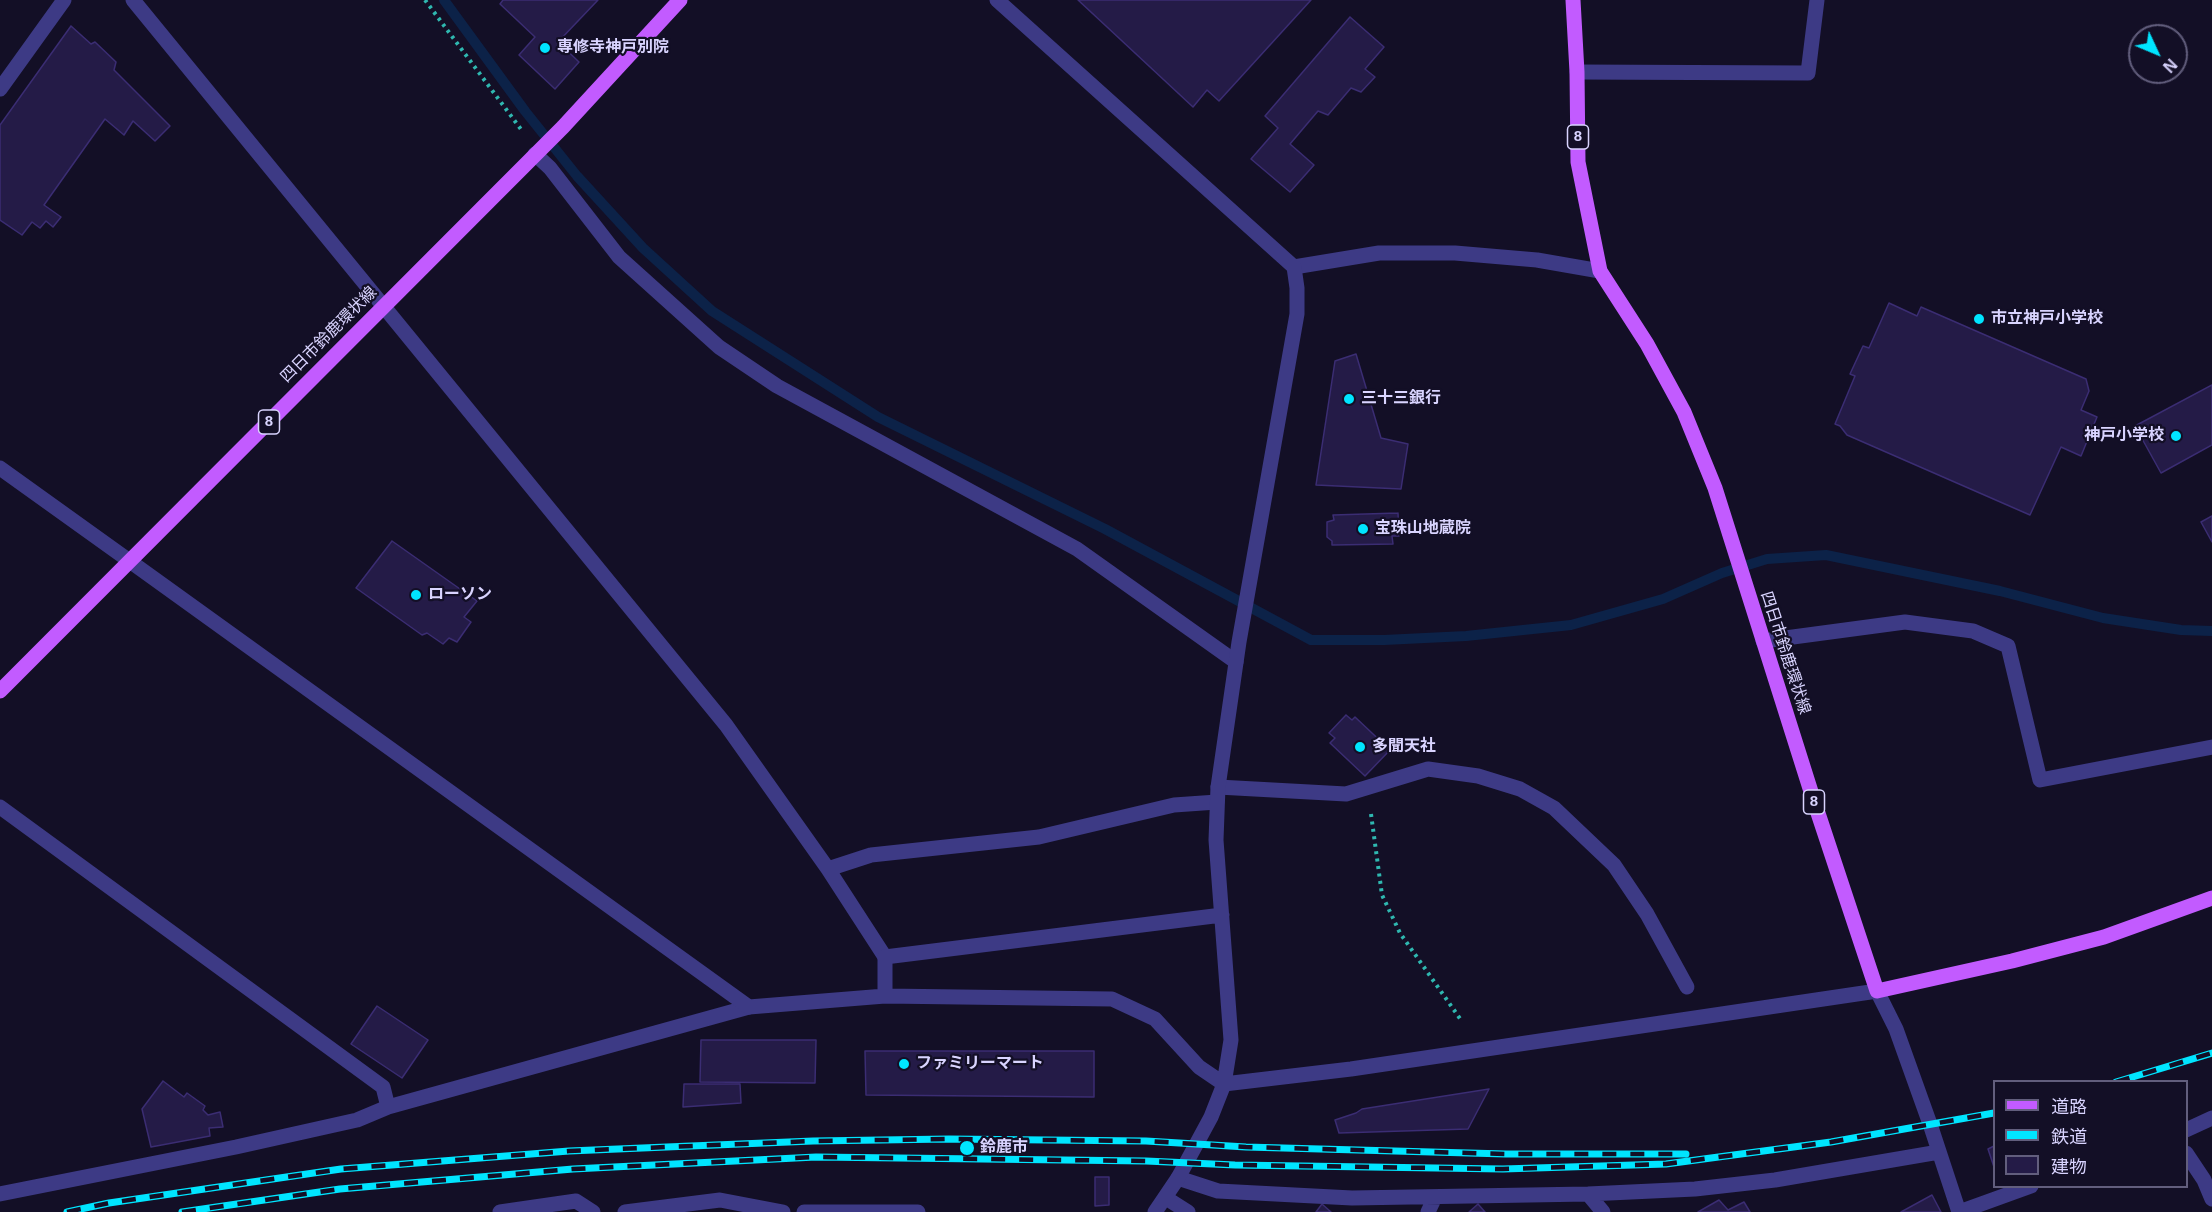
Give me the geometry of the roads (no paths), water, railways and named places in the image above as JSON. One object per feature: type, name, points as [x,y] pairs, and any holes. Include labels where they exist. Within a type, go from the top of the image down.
[{"type":"main road","name":"四日市鈴鹿環状線","points":[[0,691],[563,127],[680,0]]},
{"type":"main road","name":"四日市鈴鹿環状線","points":[[1573,0],[1578,162],[1600,271],[1647,344],[1684,412],[1715,488],[1762,641],[1877,991]]},
{"type":"main road","points":[[1877,991],[2012,961],[2104,937],[2212,898]]},
{"type":"street","points":[[0,89],[64,0]]},
{"type":"street","points":[[133,0],[726,725],[828,869],[885,957],[885,996]]},
{"type":"street","points":[[997,0],[1294,267],[1298,314],[1239,642],[1217,794],[1216,840],[1231,1040],[1224,1084],[1211,1117],[1178,1178],[1155,1212]]},
{"type":"street","points":[[1577,72],[1808,73],[1817,0]]},
{"type":"street","points":[[536,153],[620,258],[719,347],[777,386],[1077,549],[1236,662]]},
{"type":"street","points":[[1294,267],[1378,253],[1455,254],[1537,260],[1600,271]]},
{"type":"street","points":[[0,468],[749,1007]]},
{"type":"street","points":[[1762,641],[1905,622],[1973,631],[2008,646],[2040,780],[2212,747]]},
{"type":"street","points":[[828,869],[871,855],[1039,837],[1217,794],[1346,794],[1428,769],[1478,776],[1520,789],[1554,808],[1614,866],[1647,914],[1687,987]]},
{"type":"street","points":[[0,807],[383,1087],[388,1107]]},
{"type":"street","points":[[885,957],[1222,915]]},
{"type":"street","points":[[0,1194],[236,1148],[357,1120],[388,1107],[749,1007],[885,996],[1112,999],[1155,1019],[1198,1067],[1224,1084],[1363,1067],[1877,991],[1896,1029],[1959,1212],[2025,1188]]},
{"type":"street","points":[[2188,1130],[2212,1118]]},
{"type":"street","points":[[1178,1178],[1218,1191],[1352,1198],[1588,1194],[1695,1189],[1775,1180],[1939,1152]]},
{"type":"street","points":[[2188,1156],[2204,1180],[2212,1199]]},
{"type":"street","points":[[1588,1194],[1603,1212]]},
{"type":"street","points":[[1428,1212],[1435,1197]]},
{"type":"street","points":[[1166,1198],[1188,1212]]},
{"type":"street","points":[[625,1212],[720,1200],[783,1212]]},
{"type":"street","points":[[500,1212],[576,1201],[593,1212]]},
{"type":"street","points":[[804,1212],[918,1212]]},
{"type":"waterway","points":[[444,0],[525,111],[577,176],[643,248],[712,311],[878,417],[1105,529],[1311,640],[1384,640],[1466,636],[1571,625],[1663,599],[1722,573],[1767,559],[1826,555],[2000,591],[2103,618],[2181,630],[2212,631]]},
{"type":"railway","points":[[2123,1080],[2212,1053]]},
{"type":"railway","points":[[182,1212],[340,1189],[573,1169],[816,1157],[1503,1169],[1666,1164],[1831,1142],[1993,1113]]},
{"type":"railway","points":[[67,1212],[109,1203],[341,1169],[569,1151],[813,1141],[949,1139],[1146,1141],[1246,1147],[1506,1154],[1686,1154]]},
{"type":"place","name":"専修寺神戸別院","points":[[545,48]]},
{"type":"place","name":"市立神戸小学校","points":[[1979,319]]},
{"type":"place","name":"三十三銀行","points":[[1349,399]]},
{"type":"place","name":"神戸小学校","points":[[2176,436]]},
{"type":"place","name":"宝珠山地蔵院","points":[[1363,529]]},
{"type":"place","name":"ローソン","points":[[416,595]]},
{"type":"place","name":"多聞天社","points":[[1360,747]]},
{"type":"place","name":"ファミリーマート","points":[[904,1064]]},
{"type":"place","name":"鈴鹿市","points":[[967,1148]]}]
